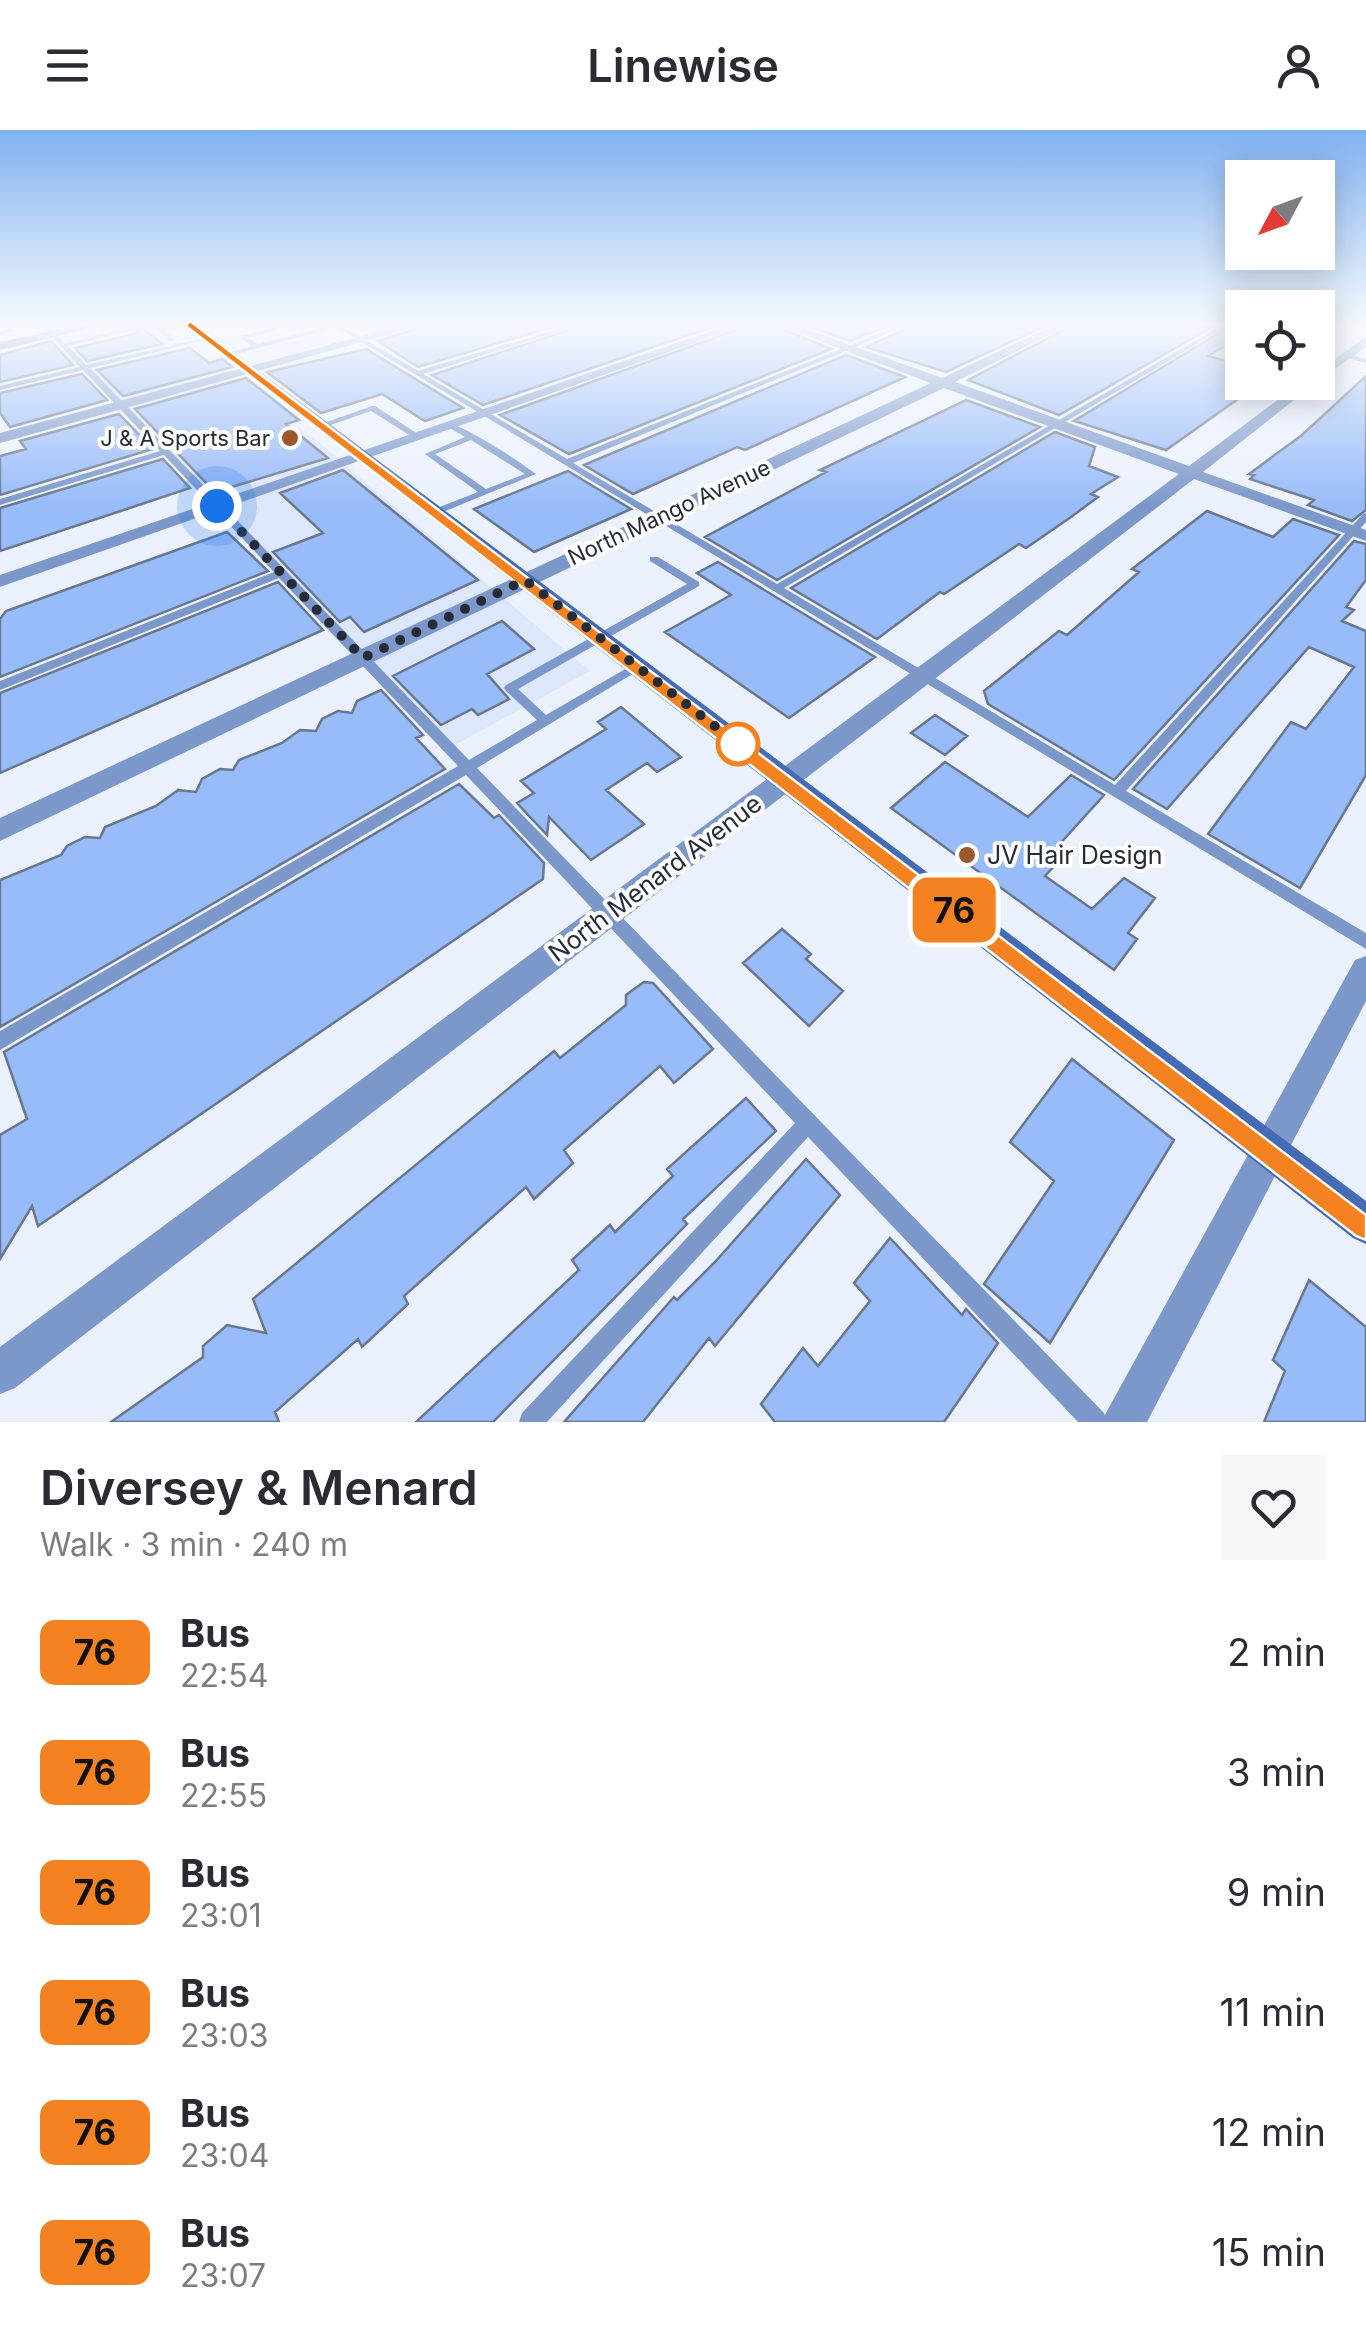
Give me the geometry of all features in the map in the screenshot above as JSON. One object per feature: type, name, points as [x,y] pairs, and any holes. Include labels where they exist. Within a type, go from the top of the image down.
[{"type":"main road","points":[[269,384],[1366,1225]]},
{"type":"street","points":[[0,438],[197,384]]},
{"type":"street","points":[[0,581],[568,384]]},
{"type":"street","name":"North Mango Avenue","points":[[0,830],[937,384]]},
{"type":"street","points":[[948,384],[1359,534]]},
{"type":"street","name":"North Menard Avenue","points":[[0,1373],[1287,400]]},
{"type":"street","points":[[1123,1422],[1366,970]]},
{"type":"lane","points":[[101,384],[1095,1422]]},
{"type":"lane","points":[[437,384],[1366,942]]},
{"type":"lane","points":[[566,462],[758,384]]},
{"type":"lane","points":[[777,588],[1126,384]]},
{"type":"lane","points":[[322,425],[372,408],[417,436]]},
{"type":"lane","points":[[435,512],[532,474],[450,425]]},
{"type":"lane","points":[[472,438],[430,454],[485,492]]},
{"type":"lane","points":[[0,502],[166,452]]},
{"type":"lane","points":[[1117,792],[1359,534],[1366,516]]},
{"type":"lane","points":[[545,721],[510,688],[694,584],[654,558]]},
{"type":"lane","points":[[0,686],[282,573]]},
{"type":"lane","points":[[0,1041],[638,668]]},
{"type":"lane","points":[[530,1422],[808,1123]]},
{"type":"shaded area","points":[[103,384],[241,384],[322,445],[590,671],[455,745]]},
{"type":"building","points":[[38,384],[92,384],[107,400],[10,427],[0,413],[0,393]]},
{"type":"building","points":[[111,384],[167,384],[123,396]]},
{"type":"building","points":[[223,384],[254,384],[299,420],[286,424],[328,458],[215,492],[135,409]]},
{"type":"building","points":[[283,384],[424,384],[463,408],[425,421],[382,394],[321,413]]},
{"type":"building","points":[[448,384],[544,384],[483,405]]},
{"type":"building","points":[[585,384],[743,384],[569,454],[500,415]]},
{"type":"building","points":[[776,384],[889,384],[745,450],[737,447],[633,494],[584,465]]},
{"type":"building","points":[[979,384],[1112,384],[1059,415]]},
{"type":"building","points":[[1135,384],[1225,384],[1225,400],[1237,400],[1166,450],[1074,421]]},
{"type":"building","points":[[1357,384],[1366,384],[1366,510],[1352,521],[1308,505],[1314,500],[1250,479],[1254,475],[1249,474],[1302,435]]},
{"type":"building","points":[[966,400],[1040,427],[777,580],[705,537],[826,472],[820,470]]},
{"type":"building","points":[[119,414],[153,449],[0,495],[0,456],[26,449],[20,441]]},
{"type":"building","points":[[1055,432],[1095,447],[1089,466],[1118,477],[1091,494],[1098,497],[1026,548],[1019,544],[944,594],[940,592],[877,639],[791,588]]},
{"type":"building","points":[[163,459],[190,488],[0,551],[0,508]]},
{"type":"building","points":[[343,470],[478,580],[364,632],[350,617],[340,622],[273,552],[323,533],[280,493]]},
{"type":"building","points":[[568,471],[631,509],[534,552],[474,509]]},
{"type":"building","points":[[1207,511],[1273,537],[1293,519],[1339,535],[1114,780],[988,704],[984,691],[1059,631],[1067,635],[1139,572],[1132,569]]},
{"type":"building","points":[[227,532],[268,571],[0,677],[0,619],[6,611]]},
{"type":"building","points":[[1354,541],[1366,544],[1366,580],[1346,607],[1354,610],[1342,621],[1366,631],[1366,775],[1300,888],[1208,834],[1291,722],[1306,729],[1354,667],[1309,647],[1167,809],[1133,789]]},
{"type":"building","points":[[718,562],[875,657],[789,718],[665,632],[731,595],[697,573]]},
{"type":"building","points":[[278,582],[323,630],[0,773],[0,693]]},
{"type":"building","points":[[502,621],[534,649],[487,674],[509,699],[478,715],[472,709],[441,725],[393,676]]},
{"type":"building","points":[[381,690],[423,735],[416,738],[445,769],[0,1027],[0,880],[61,855],[67,846],[85,837],[100,838],[105,827],[156,806],[178,790],[196,792],[202,779],[220,769],[233,770],[239,760],[282,743],[300,730],[316,731],[322,719],[338,711],[352,713],[357,701]]},
{"type":"building","points":[[621,707],[681,757],[657,772],[647,763],[606,790],[644,824],[591,860],[549,817],[547,835],[517,803],[534,793],[521,781],[606,729],[598,722]]},
{"type":"building","points":[[935,715],[967,736],[945,755],[911,733]]},
{"type":"building","points":[[945,762],[1028,817],[1071,775],[1104,795],[1048,857],[1057,863],[1045,876],[1092,909],[1124,878],[1155,898],[1128,933],[1137,939],[1114,970],[891,808]]},
{"type":"building","points":[[459,784],[494,818],[499,815],[544,863],[543,879],[38,1226],[32,1206],[0,1259],[0,1135],[27,1119],[4,1052]]},
{"type":"building","points":[[782,929],[811,954],[806,959],[843,991],[809,1026],[743,963]]},
{"type":"building","points":[[644,982],[653,983],[713,1049],[674,1083],[660,1066],[564,1150],[573,1163],[534,1199],[526,1187],[404,1296],[408,1304],[362,1347],[358,1339],[275,1412],[279,1422],[111,1422],[203,1357],[203,1346],[227,1325],[266,1333],[253,1299],[554,1051],[560,1058],[626,1005],[626,995]]},
{"type":"building","points":[[1072,1059],[1174,1140],[1050,1343],[984,1284],[1054,1181],[1010,1142]]},
{"type":"building","points":[[746,1098],[776,1131],[683,1219],[687,1224],[493,1422],[416,1422],[579,1270],[572,1260],[610,1225],[615,1232],[673,1176],[667,1169]]},
{"type":"building","points":[[806,1159],[840,1195],[715,1346],[709,1338],[643,1422],[564,1422],[674,1297],[677,1300],[716,1261]]},
{"type":"building","points":[[890,1238],[962,1315],[966,1309],[998,1343],[944,1422],[775,1422],[761,1404],[803,1348],[818,1366],[870,1301],[854,1283]]},
{"type":"building","points":[[1309,1280],[1366,1327],[1366,1422],[1264,1422],[1285,1371],[1273,1360]]},
{"type":"bus line","name":"76","points":[[269,384],[1366,1225]]},
{"type":"place","name":"J & A Sports Bar","points":[[290,438]]},
{"type":"place","name":"JV Hair Design","points":[[967,855]]},
{"type":"route","points":[[217,506],[363,658],[525,580],[738,744]]}]
